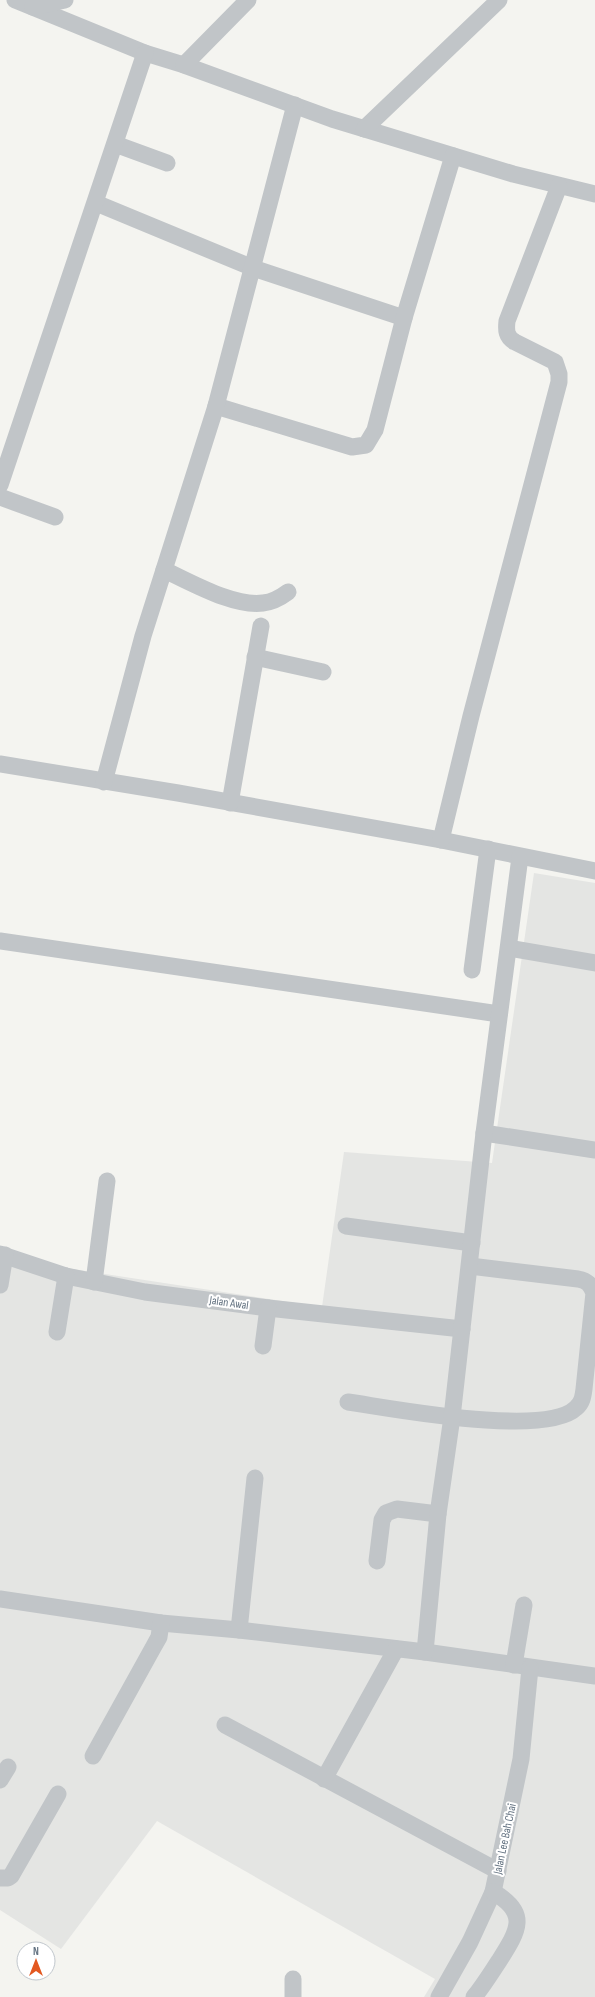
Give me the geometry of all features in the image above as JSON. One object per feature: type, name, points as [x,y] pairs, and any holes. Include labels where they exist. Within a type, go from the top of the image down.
[{"type":"street","points":[[15,0],[145,53],[184,65],[295,105],[453,156],[559,186],[595,194]]},
{"type":"street","points":[[33,7],[65,0]]},
{"type":"street","points":[[184,65],[248,0]]},
{"type":"street","points":[[364,128],[499,0]]},
{"type":"street","points":[[0,485],[96,203],[145,53]]},
{"type":"street","points":[[104,782],[144,636],[216,406],[254,268],[295,105]]},
{"type":"street","points":[[115,144],[167,163]]},
{"type":"street","points":[[216,406],[352,447],[366,445],[375,430],[404,318],[453,156]]},
{"type":"street","points":[[441,840],[471,716],[559,382],[556,362],[509,339],[506,331],[507,321],[559,186]]},
{"type":"street","points":[[96,203],[254,268],[404,318]]},
{"type":"street","points":[[0,497],[55,517]]},
{"type":"street","points":[[164,570],[218,594],[246,603],[263,603],[278,600],[288,592]]},
{"type":"street","points":[[230,803],[261,626]]},
{"type":"street","points":[[255,657],[323,672]]},
{"type":"street","points":[[2,765],[178,793],[441,840],[595,871]]},
{"type":"street","points":[[472,970],[488,849]]},
{"type":"street","points":[[424,1652],[438,1514],[452,1417],[484,1134],[520,856]]},
{"type":"street","points":[[0,941],[499,1014]]},
{"type":"street","points":[[509,948],[595,963]]},
{"type":"street","points":[[484,1134],[595,1150]]},
{"type":"street","points":[[94,1282],[106,1181]]},
{"type":"street","points":[[346,1226],[472,1243]]},
{"type":"street","points":[[0,1285],[2,1254]]},
{"type":"street","name":"Jalan Awal","points":[[2,1254],[66,1276],[145,1292],[268,1308],[462,1329]]},
{"type":"street","points":[[348,1402],[452,1417],[498,1421],[554,1418],[576,1409],[583,1400],[594,1293],[590,1284],[586,1280],[470,1266]]},
{"type":"street","points":[[57,1332],[66,1276]]},
{"type":"street","points":[[263,1346],[268,1308]]},
{"type":"street","points":[[239,1630],[255,1478]]},
{"type":"street","points":[[377,1561],[382,1520],[386,1513],[397,1509],[438,1514]]},
{"type":"street","points":[[0,1599],[161,1623],[239,1630],[424,1652],[522,1667],[595,1676]]},
{"type":"street","name":"Jalan Lee Bah Chai","points":[[439,1997],[470,1942],[493,1892],[498,1871],[521,1759],[524,1605]]},
{"type":"street","points":[[93,1756],[154,1646],[161,1623]]},
{"type":"street","points":[[324,1779],[396,1649]]},
{"type":"street","points":[[225,1725],[498,1871]]},
{"type":"street","points":[[0,1878],[4,1879],[11,1876],[58,1794]]},
{"type":"street","points":[[474,1997],[511,1943],[517,1929],[517,1919],[514,1908],[508,1901],[493,1892]]},
{"type":"street","points":[[293,1979],[293,1997]]},
{"type":"shaded area","points":[[534,873],[595,883],[595,1997],[424,1997],[435,1979],[157,1821],[61,1949],[56,1946],[56,1941],[48,1941],[0,1910],[0,1258],[322,1307],[344,1152],[492,1163]]}]
